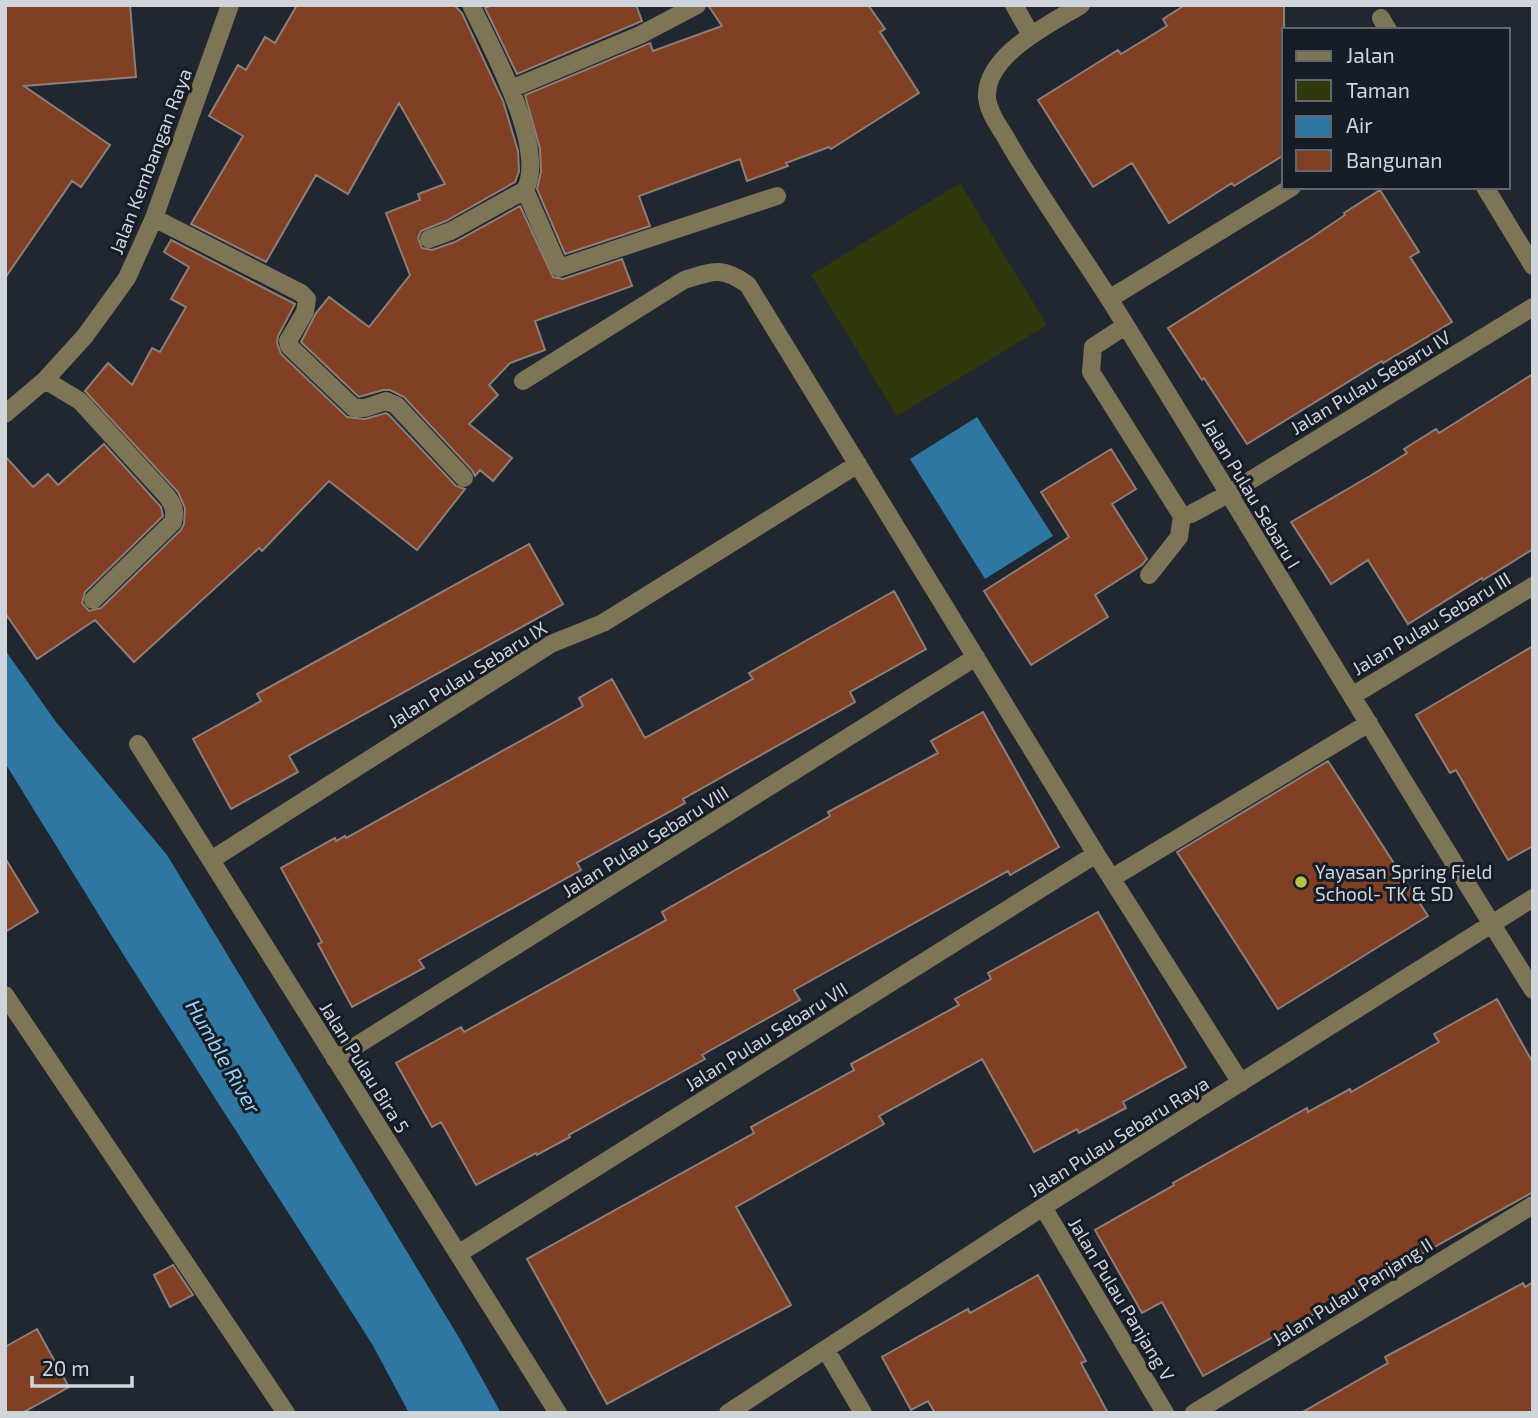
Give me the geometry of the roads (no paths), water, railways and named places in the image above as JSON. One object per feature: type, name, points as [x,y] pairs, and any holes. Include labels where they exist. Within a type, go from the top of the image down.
[{"type":"street","name":"Jalan Kembangan Raya","points":[[5,414],[45,380],[85,335],[127,278],[154,218],[230,5]]},
{"type":"street","points":[[429,239],[451,231],[525,190],[529,184],[531,154],[511,89],[471,5]]},
{"type":"street","points":[[511,89],[640,35],[697,5]]},
{"type":"street","points":[[1022,20],[1081,5]]},
{"type":"street","name":"Jalan Pulau Sebaru I","points":[[1022,20],[1011,52],[988,82],[987,100],[994,118],[1028,176],[1109,299],[1533,990]]},
{"type":"street","points":[[1109,299],[1289,189]]},
{"type":"street","points":[[1486,189],[1533,266]]},
{"type":"street","points":[[525,190],[559,268],[777,196]]},
{"type":"street","points":[[154,218],[301,293],[307,299],[305,312],[288,341],[289,346],[354,408],[365,408],[386,401],[396,405],[464,478]]},
{"type":"street","points":[[523,381],[684,280],[709,272],[731,272],[748,285],[764,307],[1096,854],[1241,1083]]},
{"type":"street","name":"Jalan Pulau Sebaru IV","points":[[1182,516],[1228,494],[1533,307]]},
{"type":"street","points":[[1125,326],[1093,347],[1091,373],[1182,516],[1179,537],[1149,575]]},
{"type":"street","points":[[45,380],[80,401],[166,495],[175,513],[173,522],[93,600]]},
{"type":"street","name":"Jalan Pulau Sebaru IX","points":[[211,860],[551,644],[603,623],[858,464]]},
{"type":"street","name":"Jalan Pulau Sebaru III","points":[[1352,696],[1533,586]]},
{"type":"street","name":"Jalan Pulau Sebaru VIII","points":[[335,1059],[976,657]]},
{"type":"street","points":[[1112,878],[1369,723]]},
{"type":"street","name":"Jalan Pulau Bira 5","points":[[138,744],[558,1413]]},
{"type":"street","name":"Jalan Pulau Sebaru VII","points":[[457,1254],[1096,854]]},
{"type":"street","name":"Jalan Pulau Sebaru Raya","points":[[728,1413],[1043,1207],[1533,898]]},
{"type":"street","points":[[5,995],[286,1413]]},
{"type":"street","name":"Jalan Pulau Panjang II","points":[[1194,1413],[1533,1205]]},
{"type":"street","name":"Jalan Pulau Panjang V","points":[[1043,1207],[1165,1413]]},
{"type":"street","points":[[826,1350],[863,1413]]},
{"type":"water","points":[[977,417],[1053,536],[985,579],[910,459]]},
{"type":"water","name":"Humble River","points":[[5,650],[56,722],[167,855],[461,1341],[501,1413],[409,1413],[372,1344],[123,954],[5,763]]},
{"type":"place","name":"Yayasan Spring Field School- TK & SD","points":[[1301,882]]}]
